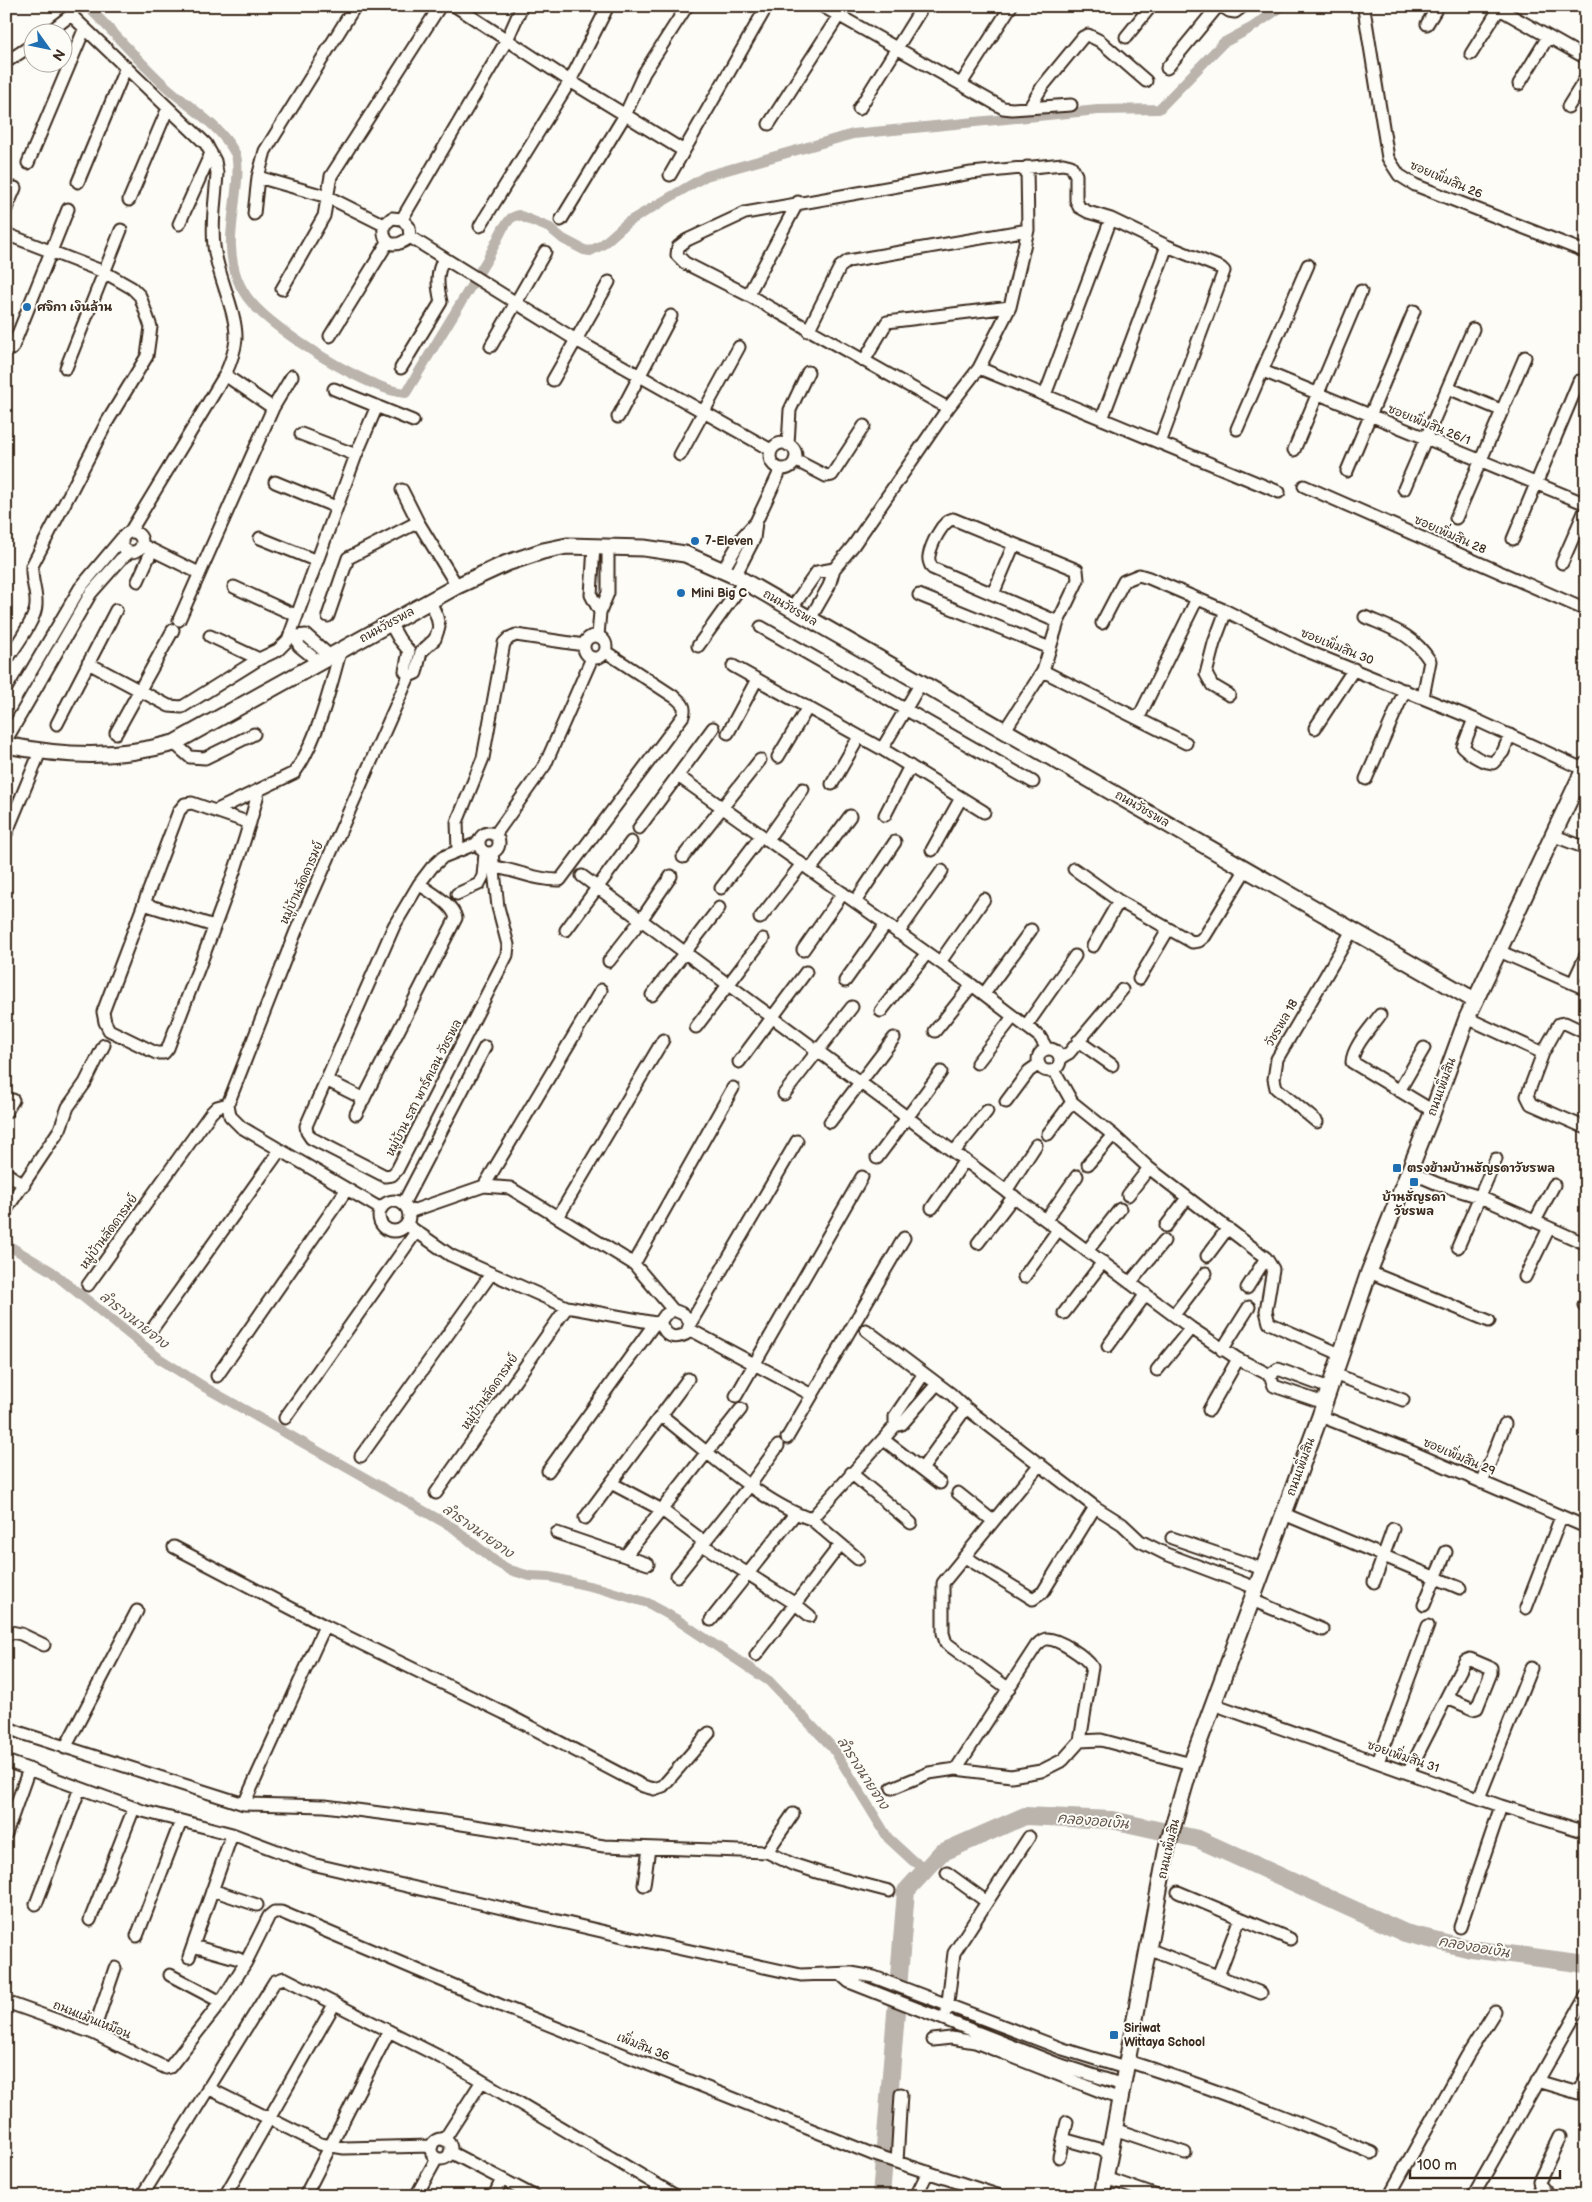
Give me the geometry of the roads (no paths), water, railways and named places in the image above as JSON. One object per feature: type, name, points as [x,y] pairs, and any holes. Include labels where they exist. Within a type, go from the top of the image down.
[{"type":"street","points":[[254,214],[258,177],[265,151],[273,135],[355,6]]},
{"type":"street","points":[[282,289],[324,216],[331,176],[440,6]]},
{"type":"street","points":[[455,6],[570,81],[684,151]]},
{"type":"street","points":[[402,219],[507,40],[522,6]]},
{"type":"street","points":[[480,226],[570,81],[608,6]]},
{"type":"street","points":[[561,220],[626,115],[644,73],[687,6]]},
{"type":"street","points":[[670,175],[767,6]]},
{"type":"street","points":[[822,6],[896,50],[1003,108],[1071,105]]},
{"type":"street","points":[[769,124],[845,6]]},
{"type":"street","points":[[859,109],[923,6]]},
{"type":"street","points":[[961,84],[1011,6]]},
{"type":"street","points":[[1126,37],[1151,6]]},
{"type":"street","points":[[1167,68],[1220,6],[1235,12],[1243,6]]},
{"type":"street","points":[[1427,24],[1438,6]]},
{"type":"street","points":[[1471,54],[1497,8],[1586,58]]},
{"type":"street","name":"ซอยเพิ่มสิน 26","points":[[1364,9],[1388,158],[1399,175],[1415,184],[1586,252]]},
{"type":"street","points":[[6,714],[80,588],[126,535],[225,376],[236,340],[234,322],[217,266],[213,243],[217,173],[211,153],[206,144],[126,67],[84,30],[73,11],[60,22]]},
{"type":"street","points":[[28,163],[84,30]]},
{"type":"street","points":[[1030,107],[1042,87],[1084,37],[1088,35],[1100,41],[1146,81]]},
{"type":"street","points":[[1519,84],[1548,37]]},
{"type":"street","points":[[6,62],[22,52]]},
{"type":"street","points":[[78,182],[126,67]]},
{"type":"street","points":[[1568,107],[1586,78]]},
{"type":"street","points":[[129,200],[168,108]]},
{"type":"street","points":[[179,224],[211,153]]},
{"type":"street","points":[[948,408],[808,331],[748,295],[685,263],[677,255],[678,247],[686,240],[745,213],[798,202],[971,173],[1062,164],[1071,166],[1076,175],[1076,200],[1079,206],[1088,212],[1112,219],[1224,271],[1160,443]]},
{"type":"street","points":[[810,619],[829,586],[834,569],[882,507],[948,408],[979,368],[1010,308],[1028,230],[1027,167]]},
{"type":"street","points":[[258,177],[328,197],[384,225]]},
{"type":"street","points":[[6,209],[15,188]]},
{"type":"street","points":[[748,295],[798,202]]},
{"type":"street","points":[[12,349],[68,210]]},
{"type":"street","points":[[392,218],[402,219],[409,226],[410,237],[403,243],[395,245],[388,242],[383,234],[384,225],[392,218]]},
{"type":"street","points":[[1045,395],[1112,219]]},
{"type":"street","points":[[66,368],[121,230]]},
{"type":"street","points":[[808,331],[840,268],[848,261],[1028,230]]},
{"type":"street","points":[[6,234],[104,272],[132,288],[140,296],[151,328],[148,356],[107,422],[32,566],[31,579],[36,605],[35,614],[6,661]]},
{"type":"street","points":[[410,237],[576,340],[771,450]]},
{"type":"street","points":[[330,336],[388,242]]},
{"type":"street","points":[[1102,419],[1167,246]]},
{"type":"street","points":[[491,346],[545,252]]},
{"type":"street","points":[[401,368],[441,302],[437,281],[444,258]]},
{"type":"street","points":[[1237,429],[1308,265]]},
{"type":"street","points":[[553,380],[608,282]]},
{"type":"street","points":[[1294,450],[1361,291]]},
{"type":"street","points":[[864,361],[887,322],[1010,308]]},
{"type":"street","points":[[1347,471],[1414,311]]},
{"type":"street","points":[[618,417],[671,316]]},
{"type":"street","points":[[1404,489],[1473,329]]},
{"type":"street","points":[[680,455],[738,348]]},
{"type":"street","points":[[1456,518],[1525,357]]},
{"type":"street","points":[[979,368],[1280,492]]},
{"type":"street","points":[[788,445],[790,410],[808,372]]},
{"type":"street","name":"ซอยเพิ่มสิน 26/1","points":[[1263,372],[1586,506]]},
{"type":"street","points":[[225,376],[273,408]]},
{"type":"street","points":[[116,733],[176,625],[273,408],[292,376]]},
{"type":"street","points":[[1513,539],[1579,381]]},
{"type":"street","points":[[1448,388],[1503,411]]},
{"type":"street","points":[[334,389],[413,421]]},
{"type":"street","points":[[88,663],[169,706],[182,706],[259,659],[278,650],[294,634],[297,616],[336,507],[377,406]]},
{"type":"street","points":[[795,460],[826,476],[832,476],[864,426]]},
{"type":"street","points":[[300,434],[356,455]]},
{"type":"street","points":[[778,444],[788,445],[793,449],[795,460],[788,468],[780,469],[773,465],[770,459],[771,450],[778,444]]},
{"type":"street","points":[[698,646],[734,576],[743,536],[756,522],[780,469]]},
{"type":"street","points":[[275,482],[336,507]]},
{"type":"street","name":"ซอยเพิ่มสิน 28","points":[[1304,486],[1586,610]]},
{"type":"street","points":[[402,490],[418,522],[458,586]]},
{"type":"street","points":[[1562,563],[1586,506]]},
{"type":"street","points":[[1005,730],[1044,671],[1058,622],[1078,580],[1077,570],[953,519],[947,520],[943,524],[929,554],[932,568],[1058,622]]},
{"type":"street","points":[[328,616],[348,558],[418,522]]},
{"type":"street","points":[[126,535],[140,535],[147,548],[199,573]]},
{"type":"street","points":[[126,535],[123,547],[130,552],[147,548]]},
{"type":"street","points":[[260,538],[318,561]]},
{"type":"street","points":[[993,594],[1014,544]]},
{"type":"street","name":"ถนนวัชรพล","points":[[6,745],[40,752],[110,755],[131,753],[174,743],[430,601],[507,563],[543,551],[567,546],[644,548],[685,554],[734,576],[1474,1000]]},
{"type":"street","points":[[598,636],[600,612],[591,595],[601,546]]},
{"type":"street","points":[[138,581],[147,548]]},
{"type":"street","points":[[6,740],[91,592],[121,559],[130,552]]},
{"type":"street","points":[[791,609],[817,572],[834,569]]},
{"type":"street","name":"ซอยเพิ่มสิน 30","points":[[1102,623],[1124,581],[1139,574],[1226,611],[1302,649],[1354,668],[1474,718],[1584,767]]},
{"type":"street","points":[[234,587],[297,616]]},
{"type":"street","points":[[919,595],[1050,648]]},
{"type":"street","points":[[1138,720],[1198,599]]},
{"type":"street","name":"หมู่บ้านลัดดารมย์","points":[[88,1285],[211,1113],[217,1107],[228,1104],[296,931],[409,676],[416,673],[421,652],[435,639],[439,627],[438,616],[430,601]]},
{"type":"street","points":[[57,724],[116,610]]},
{"type":"street","points":[[1226,611],[1214,643],[1206,674],[1212,685],[1229,695]]},
{"type":"street","points":[[1365,616],[1408,636],[1421,648],[1430,661],[1423,697]]},
{"type":"street","points":[[390,623],[399,639],[409,651],[421,652]]},
{"type":"street","points":[[761,627],[1033,782]]},
{"type":"street","points":[[216,810],[294,773],[301,764],[328,696],[330,657],[300,646],[294,634]]},
{"type":"street","points":[[458,850],[457,822],[483,758],[504,643],[508,638],[516,635],[584,644]]},
{"type":"street","points":[[210,636],[259,659]]},
{"type":"street","points":[[598,636],[606,642],[606,652],[602,657],[592,658],[586,654],[584,644],[588,638],[598,636]]},
{"type":"street","name":"หมู่บ้านลัดดารมย์","points":[[409,651],[405,671],[409,676]]},
{"type":"street","points":[[494,867],[550,881],[560,880],[683,716],[685,710],[683,704],[676,698],[606,652]]},
{"type":"street","points":[[495,835],[545,765],[592,658]]},
{"type":"street","points":[[733,666],[756,681],[808,707],[882,749],[984,812]]},
{"type":"street","points":[[1315,728],[1354,668]]},
{"type":"street","points":[[1044,671],[1186,744]]},
{"type":"street","points":[[31,673],[42,678]]},
{"type":"street","points":[[728,733],[756,681]]},
{"type":"street","points":[[882,749],[921,683]]},
{"type":"street","points":[[1366,779],[1405,690]]},
{"type":"street","points":[[16,698],[28,703]]},
{"type":"street","points":[[778,757],[808,707]]},
{"type":"street","points":[[1474,718],[1464,747],[1472,755],[1488,763],[1493,763],[1503,752],[1510,735]]},
{"type":"street","points":[[639,828],[714,728]]},
{"type":"street","points":[[174,743],[190,757],[206,758],[254,734]]},
{"type":"street","points":[[832,784],[859,737]]},
{"type":"street","points":[[6,834],[40,752]]},
{"type":"street","points":[[683,857],[760,760]]},
{"type":"street","points":[[885,815],[910,766]]},
{"type":"street","name":"ถนนเพิ่มสิน","points":[[1102,2196],[1167,1847],[1192,1764],[1284,1514],[1369,1272],[1410,1172],[1474,1000],[1499,951],[1584,767]]},
{"type":"street","points":[[678,776],[940,962],[1040,1036],[1047,1049],[1057,1052],[1060,1058],[1059,1065],[1054,1070]]},
{"type":"street","points":[[721,888],[803,789]]},
{"type":"street","points":[[250,823],[192,803],[185,804],[179,810],[103,1012],[109,1030],[156,1053],[164,1053],[168,1048],[214,926],[250,823],[259,790]]},
{"type":"street","points":[[932,850],[961,798]]},
{"type":"street","points":[[760,918],[850,816]]},
{"type":"street","points":[[488,853],[479,847],[478,843],[484,834],[495,835]]},
{"type":"street","points":[[458,894],[479,884],[488,853],[499,844],[495,835]]},
{"type":"street","points":[[1552,835],[1586,848]]},
{"type":"street","points":[[566,930],[599,888],[631,842]]},
{"type":"street","points":[[855,902],[895,842]]},
{"type":"street","name":"หมู่บ้าน รสา พาร์คเลน วัชรพล","points":[[478,843],[458,850],[437,862],[419,884],[394,926],[306,1126],[306,1132],[312,1138],[385,1176],[392,1175],[401,1162],[507,955],[508,945],[498,907],[494,867],[488,853]]},
{"type":"street","points":[[1074,869],[1119,901],[1192,942],[1199,941],[1205,936],[1246,869]]},
{"type":"street","points":[[898,933],[942,871]]},
{"type":"street","points":[[582,876],[1222,1350],[1270,1375],[1274,1386],[1324,1402]]},
{"type":"street","points":[[609,961],[641,920],[671,876]]},
{"type":"street","points":[[356,1114],[456,918],[454,912],[447,905],[419,884]]},
{"type":"street","points":[[803,950],[843,894]]},
{"type":"street","points":[[940,962],[984,899]]},
{"type":"street","points":[[1093,946],[1119,901]]},
{"type":"street","points":[[144,904],[214,926]]},
{"type":"street","points":[[652,995],[719,908]]},
{"type":"street","points":[[845,981],[886,924]]},
{"type":"street","name":"วัชรพล 18","points":[[1317,1122],[1276,1088],[1275,1067],[1277,1059],[1353,929]]},
{"type":"street","points":[[984,994],[1031,930]]},
{"type":"street","points":[[1139,979],[1168,930]]},
{"type":"street","points":[[696,1027],[763,939]]},
{"type":"street","points":[[1499,951],[1586,989]]},
{"type":"street","points":[[881,1012],[927,953]]},
{"type":"street","points":[[1573,983],[1586,955]]},
{"type":"street","points":[[1026,1026],[1075,956]]},
{"type":"street","points":[[740,1062],[806,972]]},
{"type":"street","points":[[935,1031],[972,985]]},
{"type":"street","points":[[484,1186],[601,990]]},
{"type":"street","points":[[1060,1058],[1069,1053],[1122,990]]},
{"type":"street","points":[[784,1094],[852,1007]]},
{"type":"street","points":[[1380,1015],[1352,1056],[1352,1062],[1433,1111]]},
{"type":"street","points":[[977,1063],[1014,1017]]},
{"type":"street","points":[[1467,1018],[1543,1053]]},
{"type":"street","points":[[1586,1033],[1565,1024],[1559,1024],[1543,1053],[1527,1096],[1531,1104],[1586,1128]]},
{"type":"street","points":[[830,1122],[894,1038]]},
{"type":"street","points":[[558,1217],[664,1040]]},
{"type":"street","points":[[1078,1041],[1112,1065]]},
{"type":"street","points":[[6,1210],[60,1129],[68,1107],[85,1083],[104,1045]]},
{"type":"street","points":[[406,1208],[485,1048]]},
{"type":"street","points":[[1399,1091],[1424,1048]]},
{"type":"street","points":[[1047,1049],[1039,1056],[1039,1064],[1044,1069],[1054,1070]]},
{"type":"street","points":[[1006,1102],[1028,1070],[1039,1064]]},
{"type":"street","points":[[1054,1070],[1072,1102],[1113,1135],[1149,1168],[1266,1258],[1273,1269],[1266,1311],[1269,1323],[1340,1354]]},
{"type":"street","points":[[877,1158],[941,1072]]},
{"type":"street","points":[[326,1080],[364,1099]]},
{"type":"street","points":[[634,1264],[733,1088]]},
{"type":"street","points":[[6,1112],[13,1100]]},
{"type":"street","points":[[1048,1134],[1072,1102]]},
{"type":"street","points":[[228,1104],[230,1116],[241,1127],[380,1209]]},
{"type":"street","points":[[954,1152],[987,1111]]},
{"type":"street","points":[[1088,1164],[1113,1135]]},
{"type":"street","points":[[285,1418],[411,1228],[406,1208],[392,1201],[386,1203],[380,1209],[380,1222],[385,1228],[394,1231],[411,1228],[450,1255],[567,1308],[657,1323],[670,1336],[677,1338],[686,1334],[798,1141]]},
{"type":"street","points":[[978,1243],[1010,1193],[1036,1145]]},
{"type":"street","points":[[153,1328],[280,1150]]},
{"type":"street","points":[[932,1208],[965,1160]]},
{"type":"street","points":[[1458,1247],[1496,1160]]},
{"type":"street","points":[[1128,1195],[1149,1168]]},
{"type":"street","points":[[1410,1172],[1438,1184],[1480,1197],[1586,1244]]},
{"type":"street","points":[[6,1173],[24,1185]]},
{"type":"street","points":[[1046,1220],[1077,1176]]},
{"type":"street","points":[[736,1396],[862,1177]]},
{"type":"street","points":[[1536,1221],[1554,1185]]},
{"type":"street","points":[[406,1208],[484,1186],[510,1188],[634,1264],[673,1310],[688,1317],[690,1326],[754,1365],[812,1396]]},
{"type":"street","points":[[217,1376],[347,1189]]},
{"type":"street","points":[[1166,1226],[1187,1198]]},
{"type":"street","points":[[1088,1251],[1120,1208]]},
{"type":"street","points":[[1207,1256],[1228,1228]]},
{"type":"street","points":[[1525,1277],[1549,1228]]},
{"type":"street","points":[[1024,1277],[1058,1230]]},
{"type":"street","points":[[788,1438],[904,1238]]},
{"type":"street","points":[[1130,1283],[1164,1241]]},
{"type":"street","points":[[1247,1288],[1266,1258]]},
{"type":"street","points":[[1064,1313],[1104,1262]]},
{"type":"street","points":[[1369,1272],[1489,1321]]},
{"type":"street","points":[[1174,1315],[1206,1273]]},
{"type":"street","points":[[361,1456],[491,1274]]},
{"type":"street","points":[[1108,1346],[1146,1294]]},
{"type":"street","points":[[1222,1350],[1248,1307]]},
{"type":"street","name":"หมู่บ้านลัดดารมย์","points":[[436,1493],[567,1308]]},
{"type":"street","points":[[548,1472],[657,1323],[673,1310]]},
{"type":"street","points":[[1157,1370],[1191,1328]]},
{"type":"street","points":[[866,1330],[1095,1507],[1122,1524],[1140,1540],[1166,1554],[1254,1594],[1323,1630]]},
{"type":"street","points":[[1208,1410],[1238,1359]]},
{"type":"street","points":[[1270,1375],[1278,1369],[1324,1402]]},
{"type":"street","points":[[1334,1374],[1403,1400]]},
{"type":"street","points":[[895,1426],[895,1416],[923,1375]]},
{"type":"street","points":[[585,1518],[688,1380]]},
{"type":"street","points":[[811,1519],[851,1473],[884,1440],[895,1426],[902,1424],[937,1384]]},
{"type":"street","name":"ซอยเพิ่มสิน 29","points":[[1324,1402],[1482,1482],[1586,1527]]},
{"type":"street","points":[[922,1469],[966,1408]]},
{"type":"street","points":[[626,1555],[741,1409]]},
{"type":"street","points":[[662,1416],[750,1485],[795,1514],[811,1519],[858,1559]]},
{"type":"street","points":[[1482,1482],[1505,1424]]},
{"type":"street","points":[[884,1440],[940,1482]]},
{"type":"street","points":[[678,1576],[702,1543],[750,1485],[778,1446]]},
{"type":"street","points":[[1009,1689],[946,1644],[943,1634],[943,1583],[1040,1464]]},
{"type":"street","points":[[851,1473],[911,1523]]},
{"type":"street","points":[[611,1483],[662,1510],[702,1543],[794,1603],[810,1616]]},
{"type":"street","points":[[958,1493],[993,1521]]},
{"type":"street","points":[[965,1556],[1033,1599],[1042,1592],[1095,1507]]},
{"type":"street","points":[[710,1620],[795,1514]]},
{"type":"street","points":[[1284,1514],[1460,1588]]},
{"type":"street","points":[[1526,1608],[1561,1517]]},
{"type":"street","points":[[1374,1582],[1393,1529]]},
{"type":"street","points":[[557,1533],[648,1564]]},
{"type":"street","points":[[1172,1538],[1263,1569]]},
{"type":"street","points":[[756,1655],[840,1545]]},
{"type":"street","points":[[174,1547],[325,1626],[504,1713],[643,1786],[654,1789],[663,1786],[709,1733]]},
{"type":"street","points":[[1424,1605],[1446,1552]]},
{"type":"street","points":[[65,1748],[137,1611]]},
{"type":"street","points":[[244,1804],[325,1626]]},
{"type":"street","points":[[1378,1762],[1428,1626]]},
{"type":"street","points":[[6,1637],[11,1632],[21,1634],[44,1645]]},
{"type":"street","points":[[892,1788],[929,1773],[956,1769],[1011,1776],[1040,1771],[1063,1760],[1080,1740],[1092,1667],[1087,1659],[1052,1640],[1041,1641],[956,1769]]},
{"type":"street","points":[[1408,1773],[1435,1716],[1467,1660],[1491,1668],[1491,1673],[1477,1708],[1473,1709],[1447,1698]]},
{"type":"street","points":[[1478,1798],[1531,1668]]},
{"type":"street","name":"ซอยเพิ่มสิน 31","points":[[1213,1704],[1501,1806],[1586,1832]]},
{"type":"street","points":[[6,1727],[65,1748],[244,1804],[325,1806],[442,1821],[604,1846],[767,1852],[792,1864],[820,1873],[889,1891]]},
{"type":"street","points":[[1080,1740],[1101,1740],[1192,1764]]},
{"type":"street","points":[[6,1761],[134,1808],[232,1834],[312,1864],[640,1940],[801,1975],[850,1973],[874,1977],[1063,2049],[1189,2080],[1304,2124],[1372,2153]]},
{"type":"street","points":[[6,1834],[29,1769]]},
{"type":"street","points":[[36,1904],[80,1788]]},
{"type":"street","points":[[1460,1927],[1501,1806]]},
{"type":"street","points":[[90,1920],[134,1808]]},
{"type":"street","points":[[767,1852],[793,1814]]},
{"type":"street","points":[[137,1936],[182,1821]]},
{"type":"street","points":[[232,1834],[191,1952],[238,1959]]},
{"type":"street","points":[[945,2019],[952,1957],[1029,1837]]},
{"type":"street","points":[[644,1885],[649,1848]]},
{"type":"street","points":[[947,1873],[987,1902]]},
{"type":"street","points":[[212,1890],[257,1905]]},
{"type":"street","points":[[1178,1892],[1290,1939]]},
{"type":"street","name":"เพิ่มสิน 36","points":[[221,2002],[246,1962],[270,1916],[274,1912],[281,1912],[502,2006],[872,2154],[1000,2196]]},
{"type":"street","points":[[1218,1976],[1240,1918]]},
{"type":"street","points":[[1148,1950],[1261,1993]]},
{"type":"street","points":[[94,2033],[115,1968]]},
{"type":"street","points":[[840,1974],[849,1982],[1058,2064],[1121,2092]]},
{"type":"street","points":[[170,1975],[221,2002]]},
{"type":"street","points":[[143,2194],[275,1981],[284,1978],[450,2062],[676,2196]]},
{"type":"street","points":[[1473,2196],[1586,1996]]},
{"type":"street","name":"ถนนแม้นเหมือน","points":[[6,2002],[94,2033],[166,2068],[175,2063],[221,2002]]},
{"type":"street","points":[[225,2196],[271,2119],[335,2004]]},
{"type":"street","points":[[1389,2196],[1467,2056],[1495,2011]]},
{"type":"street","points":[[307,2195],[390,2031]]},
{"type":"street","points":[[933,2040],[951,2038],[975,2042],[1121,2092]]},
{"type":"street","points":[[1537,2081],[1578,2093],[1586,2080]]},
{"type":"street","points":[[444,2140],[482,2081]]},
{"type":"street","points":[[208,2088],[320,2144],[344,2148],[432,2146]]},
{"type":"street","points":[[895,2161],[901,2094]]},
{"type":"street","points":[[1059,2157],[1067,2122]]},
{"type":"street","points":[[1114,2129],[1185,2153]]},
{"type":"street","points":[[1550,2196],[1539,2180],[1560,2137]]},
{"type":"street","points":[[1063,2139],[1110,2152]]},
{"type":"street","points":[[436,2140],[444,2140],[449,2145],[450,2152],[445,2158],[437,2158],[432,2153],[432,2146],[436,2140]]},
{"type":"street","points":[[450,2152],[534,2196]]},
{"type":"street","points":[[416,2196],[437,2158]]},
{"type":"street","points":[[916,2196],[928,2172]]},
{"type":"street","points":[[1106,2178],[1157,2196]]},
{"type":"street","points":[[494,2196],[502,2180]]},
{"type":"waterway","points":[[93,6],[93,12],[142,63],[169,89],[210,122],[235,153],[237,184],[231,237],[232,254],[234,269],[246,296],[280,328],[324,358],[369,382],[406,393],[488,258],[503,228],[511,218],[518,215],[550,228],[563,239],[584,250],[590,251],[602,245],[628,222],[706,176],[853,134],[1098,110],[1159,109],[1223,43],[1251,28],[1283,6]]},
{"type":"waterway","name":"ลำรางนายจาง","points":[[6,1244],[51,1271],[160,1359],[206,1388],[454,1528],[496,1562],[510,1570],[530,1576],[550,1577],[602,1589],[648,1603],[676,1619],[769,1681],[833,1748],[888,1838],[913,1861],[927,1868]]},
{"type":"waterway","name":"คลองออเงิน","points":[[881,2196],[906,1891],[941,1853],[1025,1816],[1112,1820],[1198,1839],[1405,1933],[1471,1949],[1586,1964]]},
{"type":"place","name":"ศจิกา เงินล้าน","points":[[27,307]]},
{"type":"place","name":"7-Eleven","points":[[695,541]]},
{"type":"place","name":"Mini Big C","points":[[681,593]]},
{"type":"place","name":"ตรงข้ามบ้านธัญรดาวัชรพล","points":[[1397,1168]]},
{"type":"place","name":"บ้านธัญรดา วัชรพล","points":[[1414,1182]]},
{"type":"place","name":"Siriwat Wittaya School","points":[[1114,2035]]}]
